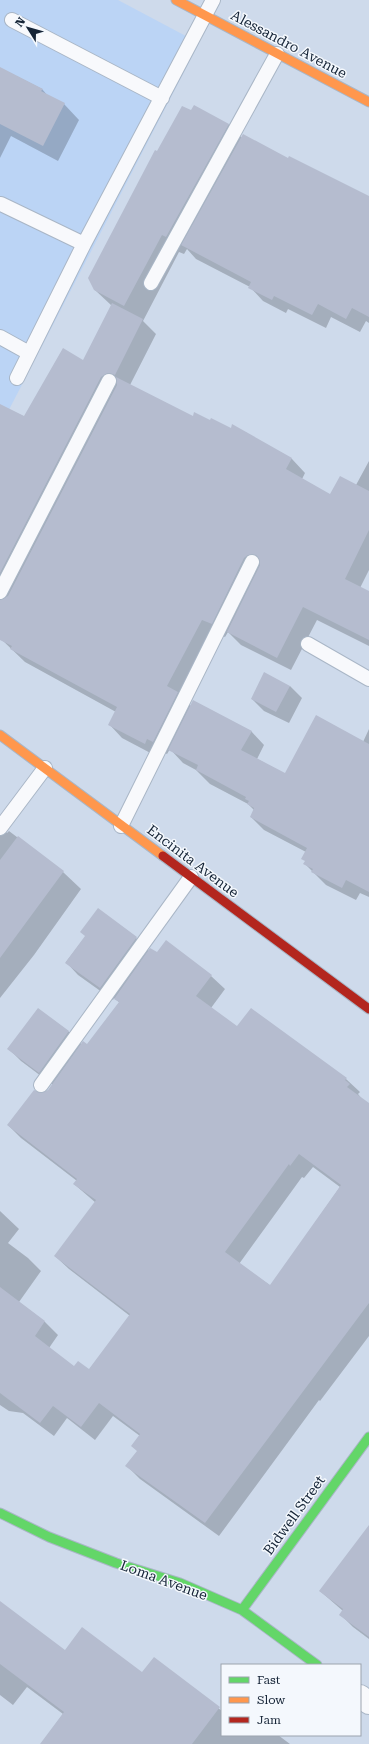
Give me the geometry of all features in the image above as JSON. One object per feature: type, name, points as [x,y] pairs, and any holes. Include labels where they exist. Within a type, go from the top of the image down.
[{"type":"street","name":"Alessandro Avenue","points":[[176,0],[369,102]]},
{"type":"street","name":"Encinita Avenue","points":[[0,735],[369,1010]]},
{"type":"street","name":"Bidwell Street","points":[[242,1610],[369,1438]]},
{"type":"street","name":"Loma Avenue","points":[[0,1513],[49,1537],[116,1563],[180,1583],[242,1610],[316,1664]]},
{"type":"street","points":[[361,1697],[369,1703]]},
{"type":"lane","points":[[18,378],[84,244],[213,0]]},
{"type":"lane","points":[[12,20],[162,98]]},
{"type":"lane","points":[[151,283],[277,54]]},
{"type":"lane","points":[[1,204],[84,244]]},
{"type":"lane","points":[[0,337],[30,353]]},
{"type":"lane","points":[[0,592],[109,381]]},
{"type":"lane","points":[[121,826],[252,562]]},
{"type":"lane","points":[[308,644],[369,678]]},
{"type":"lane","points":[[0,828],[45,768]]},
{"type":"lane","points":[[41,1084],[191,877]]},
{"type":"shaded area","points":[[0,0],[118,0],[199,43],[0,427]]},
{"type":"building","points":[[0,67],[43,89],[41,91],[65,103],[43,146],[0,124]]},
{"type":"building","points":[[194,105],[229,124],[166,237],[162,235],[124,306],[94,290],[88,278],[155,150],[157,151],[182,106],[191,110]]},
{"type":"building","points":[[243,134],[288,158],[289,156],[369,196],[369,317],[352,308],[346,319],[318,304],[312,315],[274,296],[272,300],[248,288],[251,282],[181,245]]},
{"type":"building","points":[[112,303],[143,319],[115,375],[108,373],[101,377],[0,573],[0,404],[24,416],[63,348],[83,360]]},
{"type":"building","points":[[116,377],[193,416],[194,412],[210,420],[211,418],[231,428],[232,424],[292,458],[286,469],[330,494],[340,476],[369,491],[369,530],[345,579],[369,591],[369,640],[303,607],[277,658],[227,632],[260,565],[260,561],[256,555],[248,555],[244,558],[212,624],[202,620],[167,686],[178,692],[153,742],[147,739],[145,744],[108,725],[117,707],[10,649],[12,646],[0,640],[0,600],[8,596],[117,385]]},
{"type":"building","points":[[264,672],[290,686],[276,712],[251,699]]},
{"type":"building","points":[[193,700],[252,731],[241,750],[285,773],[316,715],[369,744],[369,892],[346,880],[342,888],[311,872],[313,869],[303,864],[305,861],[301,859],[307,848],[250,817],[254,808],[247,804],[249,801],[245,799],[246,797],[196,770],[198,765],[168,750]]},
{"type":"building","points":[[18,836],[64,871],[0,958],[0,860]]},
{"type":"building","points":[[98,908],[137,937],[100,988],[65,963],[85,936],[80,932]]},
{"type":"building","points":[[166,940],[212,975],[196,996],[237,1026],[251,1008],[347,1078],[345,1080],[350,1084],[347,1087],[369,1103],[369,1303],[205,1523],[125,1466],[137,1451],[131,1446],[140,1434],[99,1403],[81,1427],[53,1406],[40,1423],[0,1393],[0,1287],[45,1321],[35,1336],[74,1366],[78,1361],[89,1369],[130,1314],[54,1256],[96,1200],[73,1184],[77,1179],[7,1125],[34,1090],[41,1093],[48,1090],[83,1041],[87,1044],[119,1002],[114,999],[150,948],[157,952]],"holes":[[[299,1154],[341,1185],[270,1285],[225,1252],[289,1164],[290,1166]]]},
{"type":"building","points":[[38,1008],[69,1031],[39,1073],[7,1049]]},
{"type":"building","points":[[369,1525],[369,1637],[339,1615],[343,1609],[319,1591]]},
{"type":"building","points":[[0,1601],[65,1650],[82,1627],[142,1672],[154,1657],[220,1707],[192,1744],[40,1744],[64,1712],[0,1664]]},
{"type":"traffic: fast","points":[[242,1610],[369,1437]]},
{"type":"traffic: fast","points":[[0,1513],[49,1537],[116,1563],[180,1583],[242,1610],[316,1664]]},
{"type":"traffic: slow","points":[[176,0],[369,102]]},
{"type":"traffic: slow","points":[[0,735],[163,856]]},
{"type":"traffic: jam","points":[[163,856],[369,1009]]}]
